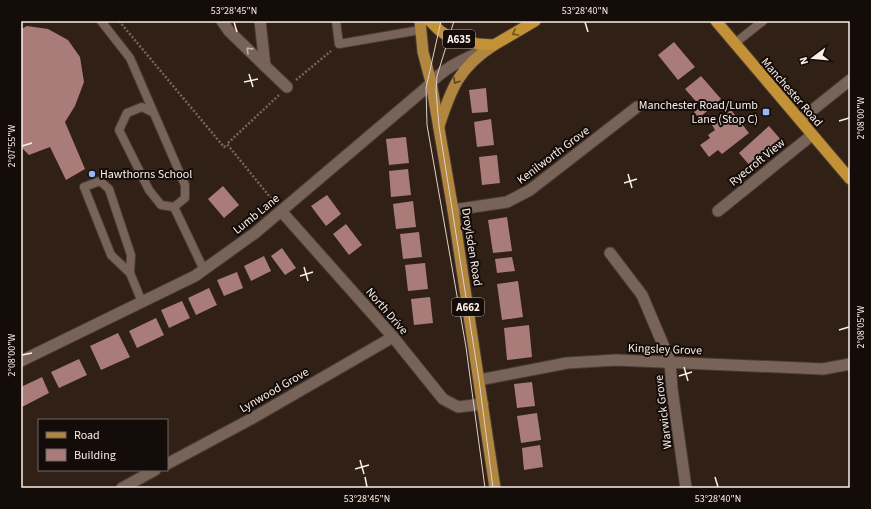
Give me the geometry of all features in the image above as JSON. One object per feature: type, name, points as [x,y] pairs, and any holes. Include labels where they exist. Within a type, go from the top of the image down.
[{"type":"highway","name":"A635","points":[[430,21],[449,37],[478,44],[494,45]]},
{"type":"highway","name":"Lumb Lane","points":[[494,45],[535,21]]},
{"type":"highway","name":"Manchester Road","points":[[716,21],[850,179]]},
{"type":"main road","name":"Droylsden Road","points":[[420,26],[453,210],[495,488]]},
{"type":"main road","name":"Lumb Lane","points":[[439,126],[451,91],[457,79],[483,51],[494,45]]},
{"type":"street","points":[[222,21],[229,30],[287,88]]},
{"type":"street","points":[[260,21],[265,66]]},
{"type":"street","name":"Lumb Lane","points":[[21,361],[195,276],[204,270],[255,233],[431,82],[459,61],[483,51]]},
{"type":"street","points":[[800,120],[850,80]]},
{"type":"street","name":"Kenilworth Grove","points":[[453,210],[507,202],[530,190],[637,107]]},
{"type":"street","name":"Ryecroft View","points":[[718,211],[812,135]]},
{"type":"street","name":"North Drive","points":[[281,211],[393,337],[443,399],[458,407],[483,404]]},
{"type":"street","name":"Warwick Grove","points":[[610,254],[642,295],[670,361],[672,389],[686,488]]},
{"type":"street","name":"Lynwood Grove","points":[[168,463],[393,337]]},
{"type":"street","name":"Kingsley Grove","points":[[479,380],[567,363],[616,360],[670,361],[745,367],[824,369],[850,364]]},
{"type":"street","points":[[122,488],[153,471]]},
{"type":"lane","points":[[101,21],[130,58],[152,112],[185,185],[186,198],[174,207],[161,205],[149,190],[119,130],[127,113],[142,106],[152,112]]},
{"type":"lane","points":[[336,21],[339,44],[420,26]]},
{"type":"lane","points":[[734,44],[763,21]]},
{"type":"lane","points":[[130,273],[132,255],[109,189],[100,181],[84,187],[111,255],[130,273],[142,302]]},
{"type":"lane","points":[[174,207],[204,270]]},
{"type":"path","points":[[119,21],[224,147],[287,88],[339,44]]},
{"type":"path","points":[[227,144],[281,211]]},
{"type":"building","points":[[27,26],[48,29],[68,40],[80,57],[84,82],[75,106],[65,122],[85,169],[66,180],[50,147],[29,155],[21,147],[21,29]]},
{"type":"building","points":[[674,42],[695,67],[678,80],[658,55]]},
{"type":"building","points":[[701,76],[721,99],[699,118],[694,112],[701,107],[685,89]]},
{"type":"building","points":[[486,88],[488,112],[472,113],[469,90]]},
{"type":"building","points":[[731,110],[749,133],[722,154],[718,150],[709,157],[700,145],[710,138],[708,135],[715,130],[712,125]]},
{"type":"building","points":[[491,119],[494,145],[477,147],[474,122]]},
{"type":"building","points":[[769,126],[782,141],[751,167],[739,153]]},
{"type":"building","points":[[406,137],[409,163],[389,165],[386,139]]},
{"type":"building","points":[[497,155],[500,183],[482,185],[479,157]]},
{"type":"building","points":[[408,169],[411,195],[391,197],[389,171]]},
{"type":"building","points":[[223,186],[239,205],[224,218],[208,199]]},
{"type":"building","points":[[327,195],[341,214],[326,226],[311,206]]},
{"type":"building","points":[[413,201],[416,227],[396,229],[393,204]]},
{"type":"building","points":[[507,217],[512,251],[493,253],[488,220]]},
{"type":"building","points":[[346,224],[362,245],[349,255],[333,234]]},
{"type":"building","points":[[419,232],[422,257],[403,259],[400,234]]},
{"type":"building","points":[[282,248],[296,268],[285,275],[271,256]]},
{"type":"building","points":[[264,256],[271,271],[251,281],[244,266]]},
{"type":"building","points":[[512,257],[515,271],[497,273],[495,259]]},
{"type":"building","points":[[425,263],[428,289],[408,291],[405,265]]},
{"type":"building","points":[[237,272],[243,288],[224,296],[217,280]]},
{"type":"building","points":[[518,281],[523,317],[502,320],[497,284]]},
{"type":"building","points":[[209,288],[217,305],[196,315],[188,298]]},
{"type":"building","points":[[430,297],[433,323],[414,325],[411,299]]},
{"type":"building","points":[[182,301],[190,318],[169,328],[161,310]]},
{"type":"building","points":[[156,318],[164,335],[137,348],[129,331]]},
{"type":"building","points":[[529,325],[532,357],[507,360],[504,328]]},
{"type":"building","points":[[118,333],[130,357],[101,370],[90,346]]},
{"type":"building","points":[[79,359],[87,375],[59,388],[51,372]]},
{"type":"building","points":[[42,377],[49,393],[22,407],[21,387]]},
{"type":"building","points":[[532,382],[535,406],[517,408],[514,384]]},
{"type":"building","points":[[537,413],[541,440],[521,443],[517,416]]},
{"type":"building","points":[[540,445],[543,467],[524,470],[522,448]]},
{"type":"tram line","points":[[441,21],[426,88],[427,125],[466,347],[485,488]]},
{"type":"tram line","points":[[454,21],[437,76],[436,91],[439,126],[479,380],[493,488]]},
{"type":"place","name":"Manchester Road/Lumb Lane (Stop C)","points":[[766,112]]},
{"type":"place","name":"Hawthorns School","points":[[92,174]]}]
